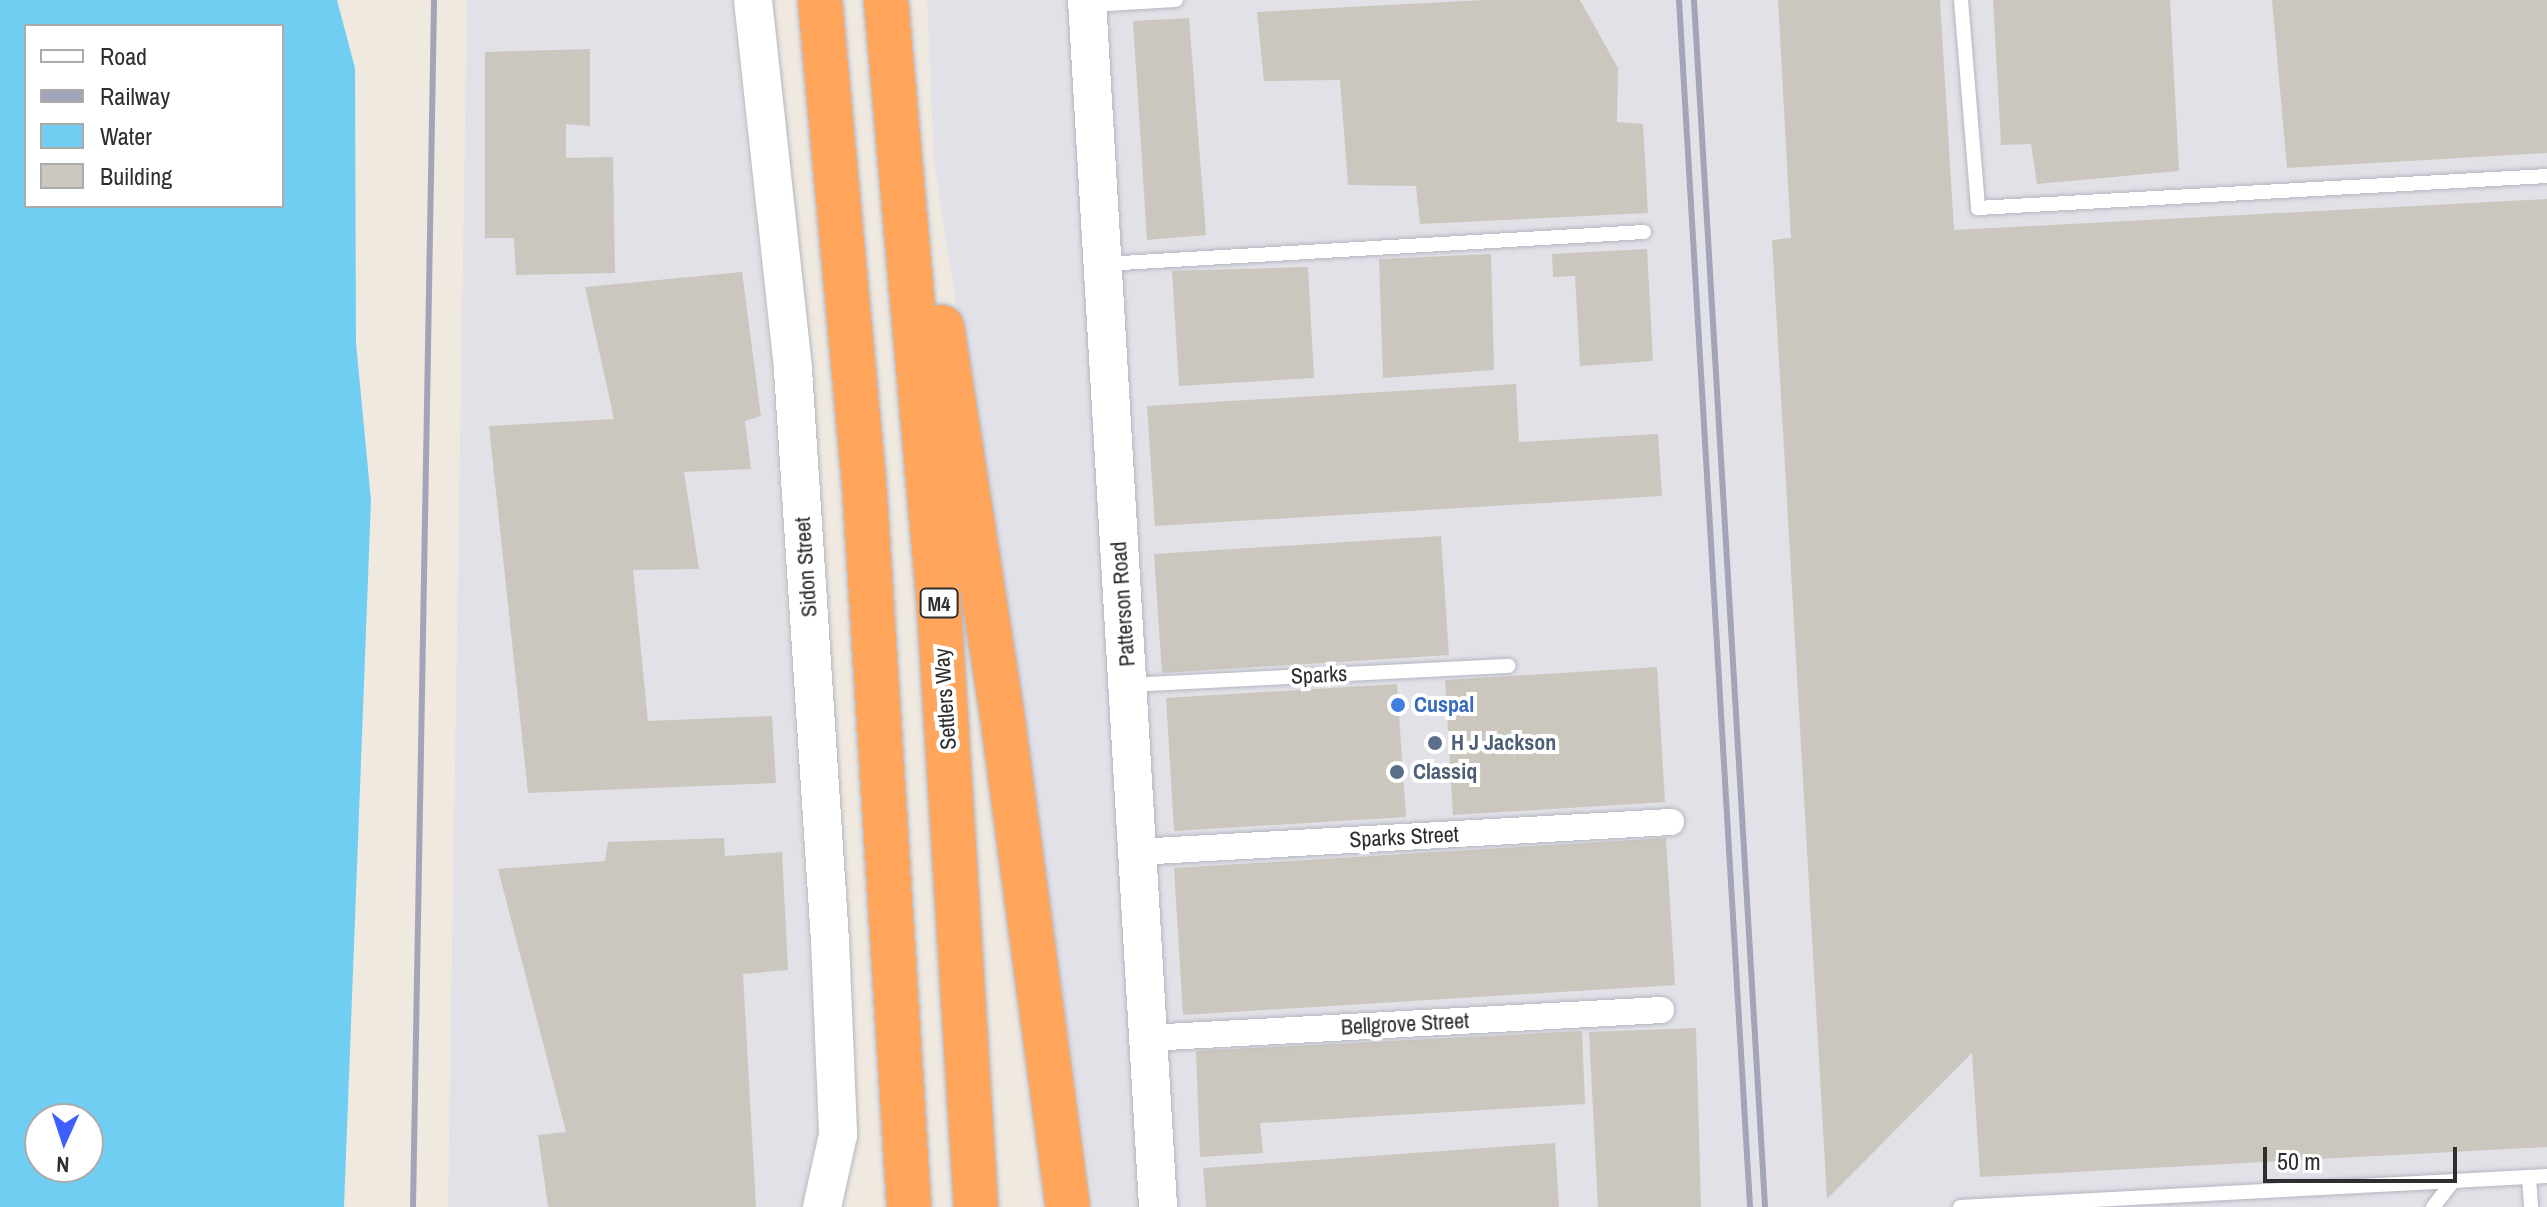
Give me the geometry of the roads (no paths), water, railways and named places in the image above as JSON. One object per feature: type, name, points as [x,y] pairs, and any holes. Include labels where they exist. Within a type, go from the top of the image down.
[{"type":"highway","points":[[820,0],[864,481],[909,1207]]},
{"type":"highway","name":"Settlers Way","points":[[886,0],[891,99],[935,560],[976,1207]]},
{"type":"highway","points":[[891,99],[924,155],[944,345],[1004,729],[1068,1207]]},
{"type":"street","name":"Sidon Street","points":[[753,0],[793,370],[838,1135],[836,1207]]},
{"type":"street","name":"Patterson Road","points":[[1087,2],[1158,1207]]},
{"type":"street","name":"Sparks Street","points":[[1137,852],[1671,822]]},
{"type":"street","name":"Bellgrove Street","points":[[1148,1038],[1661,1010]]},
{"type":"street","name":"Sidon Street","points":[[822,1207],[838,1135]]},
{"type":"lane","points":[[1087,2],[1176,0]]},
{"type":"lane","points":[[1961,0],[1978,208],[2547,176]]},
{"type":"lane","points":[[1102,264],[1644,232]]},
{"type":"lane","name":"Sparks","points":[[1128,685],[1509,666]]},
{"type":"lane","points":[[1960,1207],[2547,1176]]},
{"type":"lane","points":[[2529,1177],[2531,1207]]},
{"type":"lane","points":[[2433,1207],[2453,1181]]},
{"type":"water","points":[[0,0],[337,0],[355,68],[356,343],[371,500],[344,1207],[0,1207]]},
{"type":"railway","points":[[413,1207],[434,0]]},
{"type":"railway","points":[[1679,0],[1750,1207]]},
{"type":"railway","points":[[1694,0],[1765,1207]]},
{"type":"place","name":"Cuspal","points":[[1398,705]]},
{"type":"place","name":"H J Jackson","points":[[1435,743]]},
{"type":"place","name":"Classiq","points":[[1397,772]]}]
